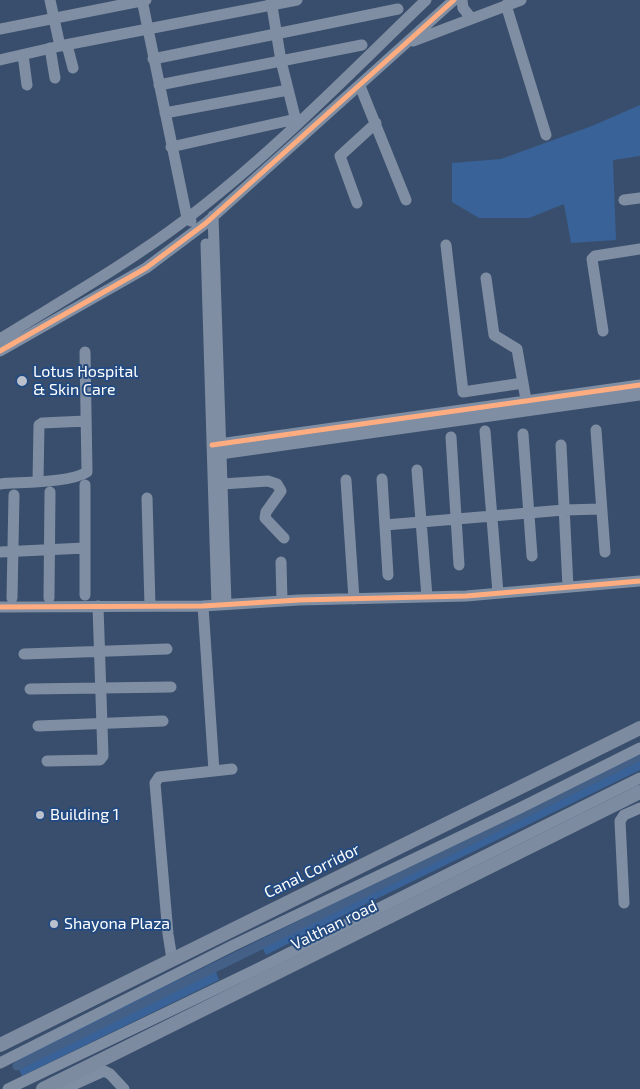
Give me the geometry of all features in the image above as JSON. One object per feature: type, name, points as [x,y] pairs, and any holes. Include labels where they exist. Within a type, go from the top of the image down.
[{"type":"main road","name":"Canal Corridor","points":[[0,1045],[640,728]]},
{"type":"main road","name":"Valthan road","points":[[43,1089],[640,792]]},
{"type":"street","points":[[50,0],[59,46],[55,78]]},
{"type":"street","points":[[0,29],[143,0],[153,60],[187,218]]},
{"type":"street","points":[[0,60],[271,2],[297,0]]},
{"type":"street","points":[[0,338],[138,255],[187,218],[296,122],[426,0]]},
{"type":"street","points":[[0,352],[146,268],[206,222],[454,0]]},
{"type":"street","points":[[462,0],[463,8],[471,18]]},
{"type":"street","points":[[405,45],[521,0]]},
{"type":"street","points":[[271,2],[276,34],[296,122]]},
{"type":"street","points":[[153,60],[276,34],[398,5],[401,24]]},
{"type":"street","points":[[506,6],[546,135]]},
{"type":"street","points":[[381,44],[394,55]]},
{"type":"street","points":[[159,85],[362,45]]},
{"type":"street","points":[[59,46],[74,68]]},
{"type":"street","points":[[22,55],[27,84]]},
{"type":"street","points":[[360,86],[406,200]]},
{"type":"street","points":[[165,114],[288,90]]},
{"type":"street","points":[[171,146],[296,122]]},
{"type":"street","points":[[357,203],[341,154],[376,123]]},
{"type":"street","points":[[624,200],[640,198]]},
{"type":"street","points":[[187,218],[206,222]]},
{"type":"street","points":[[206,222],[217,450],[221,605]]},
{"type":"street","points":[[446,245],[463,392],[523,383]]},
{"type":"street","points":[[603,331],[592,259],[595,256],[640,249]]},
{"type":"street","points":[[486,278],[494,335],[517,349],[526,400]]},
{"type":"street","points":[[0,484],[38,482],[79,476],[87,472],[85,352]]},
{"type":"street","points":[[217,450],[526,400],[640,385]]},
{"type":"street","points":[[217,450],[640,395]]},
{"type":"street","points":[[38,482],[39,425],[42,423],[86,421]]},
{"type":"street","points":[[596,430],[605,552]]},
{"type":"street","points":[[485,431],[498,594]]},
{"type":"street","points":[[524,434],[532,556]]},
{"type":"street","points":[[451,437],[460,565]]},
{"type":"street","points":[[560,445],[568,587]]},
{"type":"street","points":[[217,450],[222,484],[221,605]]},
{"type":"street","points":[[417,470],[427,597]]},
{"type":"street","points":[[382,478],[388,575]]},
{"type":"street","points":[[346,480],[354,599]]},
{"type":"street","points":[[222,484],[268,481],[277,484],[280,492],[266,512],[265,518],[284,538]]},
{"type":"street","points":[[84,486],[85,595]]},
{"type":"street","points":[[49,598],[50,492]]},
{"type":"street","points":[[12,598],[14,495]]},
{"type":"street","points":[[147,498],[150,606]]},
{"type":"street","points":[[385,525],[564,510],[601,509]]},
{"type":"street","points":[[0,552],[85,548]]},
{"type":"street","points":[[280,562],[282,601]]},
{"type":"street","points":[[0,607],[203,606],[282,601],[427,597],[498,594],[640,581]]},
{"type":"street","points":[[47,761],[100,760],[104,751],[98,606]]},
{"type":"street","points":[[203,606],[214,771]]},
{"type":"street","points":[[24,654],[167,649]]},
{"type":"street","points":[[30,689],[170,687]]},
{"type":"street","points":[[38,726],[162,721]]},
{"type":"street","points":[[0,1063],[232,946],[512,813],[640,748]]},
{"type":"street","points":[[172,959],[168,934],[155,783],[158,777],[232,769]]},
{"type":"street","points":[[8,1089],[255,970],[640,778]]},
{"type":"street","points":[[624,903],[620,821],[624,816],[640,808]]},
{"type":"street","points":[[64,1089],[104,1071],[110,1074],[124,1089]]},
{"type":"shaded area","points":[[640,105],[640,156],[613,160],[616,240],[571,243],[564,204],[529,218],[479,218],[452,202],[452,163],[501,159],[592,126]]},
{"type":"shaded area","points":[[640,759],[640,770],[266,955],[263,949],[216,972],[219,980],[22,1076],[15,1060],[402,870],[520,817]]},
{"type":"waterway","points":[[17,1066],[640,756]]},
{"type":"cycle path","points":[[0,351],[146,268],[206,223],[454,0]]},
{"type":"cycle path","points":[[212,445],[640,385]]},
{"type":"cycle path","points":[[0,607],[203,606],[299,600],[466,596],[640,581]]},
{"type":"place","name":"Lotus Hospital & Skin Care","points":[[22,381]]},
{"type":"place","name":"Building 1","points":[[40,815]]},
{"type":"place","name":"Shayona Plaza","points":[[54,924]]}]
